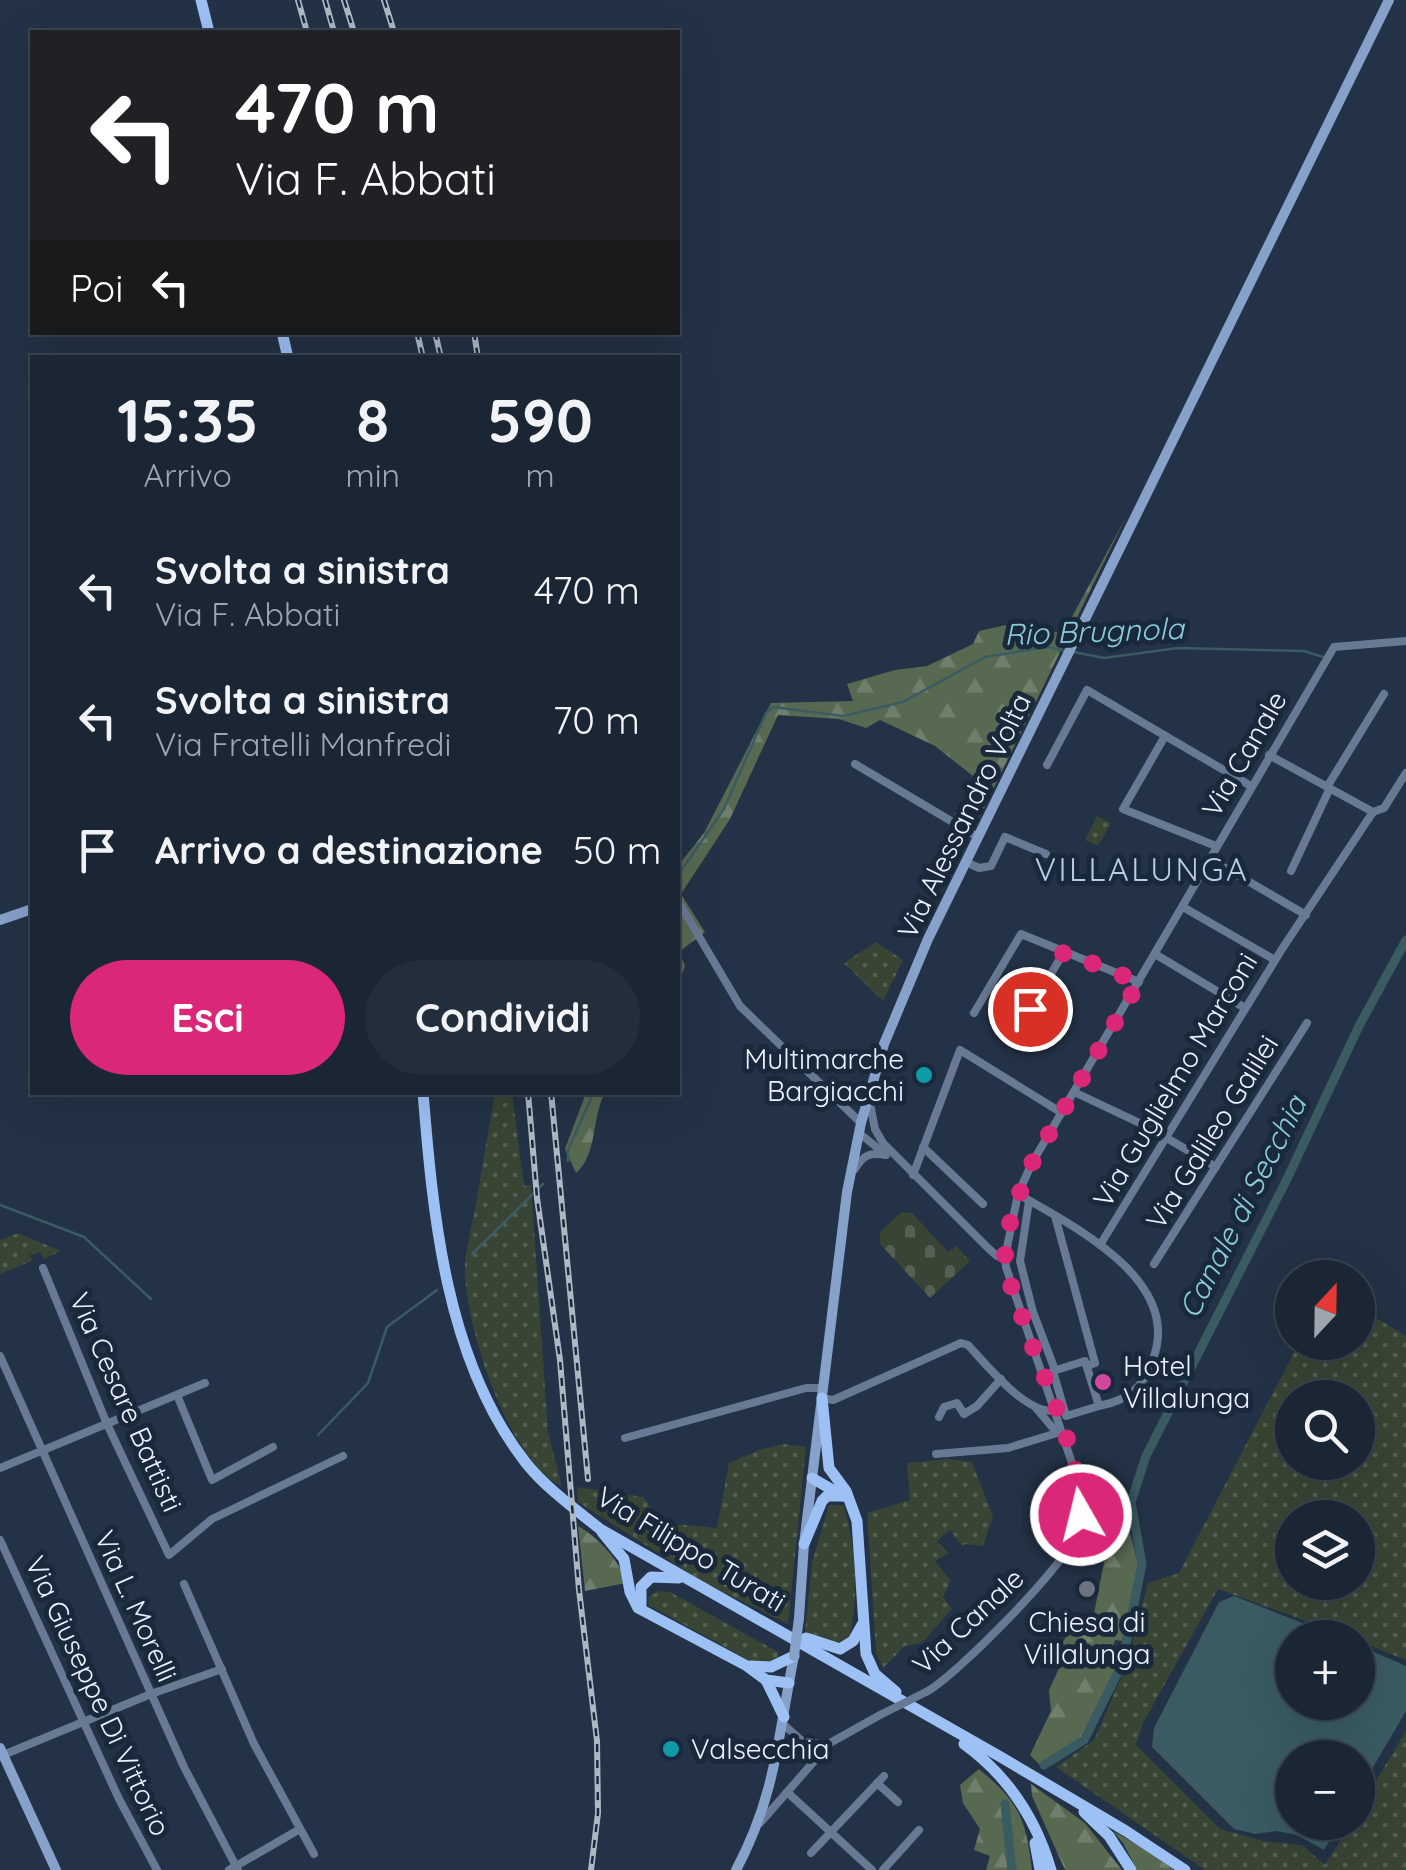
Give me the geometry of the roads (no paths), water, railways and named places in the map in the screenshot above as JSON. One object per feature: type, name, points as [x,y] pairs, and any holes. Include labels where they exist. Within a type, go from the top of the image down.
[{"type":"main road","points":[[201,0],[208,30]]},
{"type":"main road","name":"Via Alessandro Volta","points":[[794,1656],[847,1192],[868,1095],[887,1036],[907,984],[966,862],[1389,0]]},
{"type":"main road","points":[[0,920],[30,909]]},
{"type":"main road","name":"Via Filippo Turati","points":[[423,1095],[441,1257],[479,1381],[502,1427],[528,1466],[600,1529],[1073,1801]]},
{"type":"main road","points":[[823,1393],[825,1456],[854,1505],[866,1654],[876,1674],[1008,1783],[1040,1838],[1050,1870]]},
{"type":"main road","points":[[812,1478],[842,1490]]},
{"type":"main road","points":[[804,1544],[822,1501],[842,1490]]},
{"type":"main road","points":[[600,1529],[624,1559],[633,1600],[646,1613],[747,1666],[789,1683]]},
{"type":"main road","points":[[646,1613],[638,1594],[651,1577],[689,1580]]},
{"type":"main road","points":[[775,1628],[840,1649],[853,1641],[862,1624]]},
{"type":"main road","points":[[764,1674],[794,1656]]},
{"type":"main road","name":"Via Canale","points":[[736,1870],[757,1826],[777,1761],[794,1656]]},
{"type":"main road","points":[[764,1674],[783,1721]]},
{"type":"main road","points":[[2,1752],[56,1870]]},
{"type":"main road","points":[[1073,1801],[1109,1836],[1131,1870]]},
{"type":"main road","points":[[1073,1801],[1186,1870]]},
{"type":"main road","points":[[1031,1824],[1040,1870]]},
{"type":"street","name":"Via Canale","points":[[757,1826],[828,1744],[952,1674],[1048,1577],[1074,1544],[1081,1500],[1052,1377],[1022,1319],[1005,1257],[1018,1194],[1334,647],[1406,641]]},
{"type":"street","points":[[1047,765],[1087,690],[1251,786]]},
{"type":"street","points":[[1291,871],[1329,787],[1384,694]]},
{"type":"street","points":[[1165,736],[1124,809],[1216,846]]},
{"type":"street","points":[[1269,756],[1373,812]]},
{"type":"street","points":[[855,764],[978,838]]},
{"type":"street","name":"Via Guglielmo Marconi","points":[[1100,1246],[1275,960],[1373,812],[1384,808],[1406,773]]},
{"type":"street","points":[[966,862],[979,868],[991,866],[1005,837],[1046,854]]},
{"type":"street","points":[[1210,858],[1306,915]]},
{"type":"street","points":[[680,904],[740,1006],[886,1155]]},
{"type":"street","points":[[1183,908],[1275,960]]},
{"type":"street","points":[[974,1013],[1020,934],[1139,982]]},
{"type":"street","points":[[1014,1037],[1064,952]]},
{"type":"street","points":[[1156,954],[1245,1008]]},
{"type":"street","name":"Via Galileo Galilei","points":[[1154,1264],[1307,1023]]},
{"type":"street","points":[[887,1036],[900,1042]]},
{"type":"street","points":[[913,1175],[960,1050],[1062,1113]]},
{"type":"street","points":[[1074,1092],[1216,1167]]},
{"type":"street","points":[[868,1095],[875,1129],[897,1159],[988,1248],[1005,1257]]},
{"type":"street","points":[[860,1128],[884,1143]]},
{"type":"street","points":[[924,1147],[982,1204]]},
{"type":"street","points":[[847,1192],[861,1158],[869,1154],[897,1159]]},
{"type":"street","points":[[1018,1194],[1124,1264],[1147,1293],[1158,1332],[1157,1350],[1138,1390],[1118,1402],[1060,1415],[1036,1408]]},
{"type":"street","points":[[1029,1200],[1020,1260],[1052,1377],[1085,1361],[1099,1406]]},
{"type":"street","points":[[1055,1216],[1095,1363],[1086,1366]]},
{"type":"street","name":"Via Cesare Battisti","points":[[42,1268],[107,1424],[168,1555],[212,1519],[343,1456]]},
{"type":"street","points":[[625,1438],[806,1388],[833,1400],[961,1343],[968,1345],[1036,1408],[1057,1434],[1008,1448],[936,1454]]},
{"type":"street","name":"Via L. Morelli","points":[[0,1356],[234,1869]]},
{"type":"street","points":[[939,1417],[944,1407],[957,1403],[964,1414],[1001,1379]]},
{"type":"street","points":[[0,1468],[205,1383]]},
{"type":"street","points":[[177,1395],[212,1480],[273,1447]]},
{"type":"street","name":"Via Giuseppe Di Vittorio","points":[[0,1540],[83,1722],[158,1870]]},
{"type":"street","points":[[184,1584],[254,1744],[314,1854]]},
{"type":"street","points":[[2,1752],[222,1670]]},
{"type":"street","points":[[783,1721],[796,1739],[808,1744],[828,1744]]},
{"type":"street","points":[[808,1744],[812,1761]]},
{"type":"street","points":[[811,1853],[881,1780],[898,1802]]},
{"type":"street","points":[[787,1792],[872,1870]]},
{"type":"street","points":[[234,1869],[300,1829]]},
{"type":"street","points":[[883,1870],[920,1830]]},
{"type":"waterway","name":"Rio Brugnola","points":[[680,872],[724,809],[766,713],[773,707],[843,716],[903,702],[985,657],[1048,647],[1066,651]]},
{"type":"waterway","name":"Rio Brugnola","points":[[1074,652],[1104,658],[1178,648],[1304,651],[1323,657]]},
{"type":"waterway","name":"Canale di Secchia","points":[[1044,1765],[1084,1740],[1122,1664],[1142,1564],[1131,1502],[1146,1456],[1287,1179],[1359,1026],[1406,940]]},
{"type":"waterway","name":"Rio Brugnola","points":[[568,1161],[568,1150],[593,1095]]},
{"type":"waterway","name":"Rio Brugnola","points":[[472,1254],[543,1184]]},
{"type":"waterway","points":[[0,1205],[84,1237],[151,1299]]},
{"type":"waterway","name":"Rio Brugnola","points":[[318,1435],[368,1383],[387,1327],[437,1290]]},
{"type":"waterway","name":"Canale di Secchia","points":[[1005,1804],[1012,1870]]},
{"type":"railway","points":[[298,0],[306,30]]},
{"type":"railway","points":[[325,0],[333,30]]},
{"type":"railway","points":[[344,0],[353,30]]},
{"type":"railway","points":[[384,0],[393,30]]},
{"type":"railway","points":[[418,335],[422,355]]},
{"type":"railway","points":[[436,335],[440,355]]},
{"type":"railway","points":[[474,335],[478,355]]},
{"type":"railway","points":[[528,1095],[537,1198],[560,1360],[579,1590],[597,1741],[598,1813],[591,1870]]},
{"type":"railway","points":[[551,1095],[588,1479]]},
{"type":"place","name":"Multimarche Bargiacchi","points":[[924,1075]]},
{"type":"place","name":"Hotel Villalunga","points":[[1103,1382]]},
{"type":"place","name":"Chiesa di Villalunga","points":[[1087,1589]]},
{"type":"place","name":"Valsecchia","points":[[671,1749]]},
{"type":"district","name":"VILLALUNGA","points":[[1142,870]]}]
